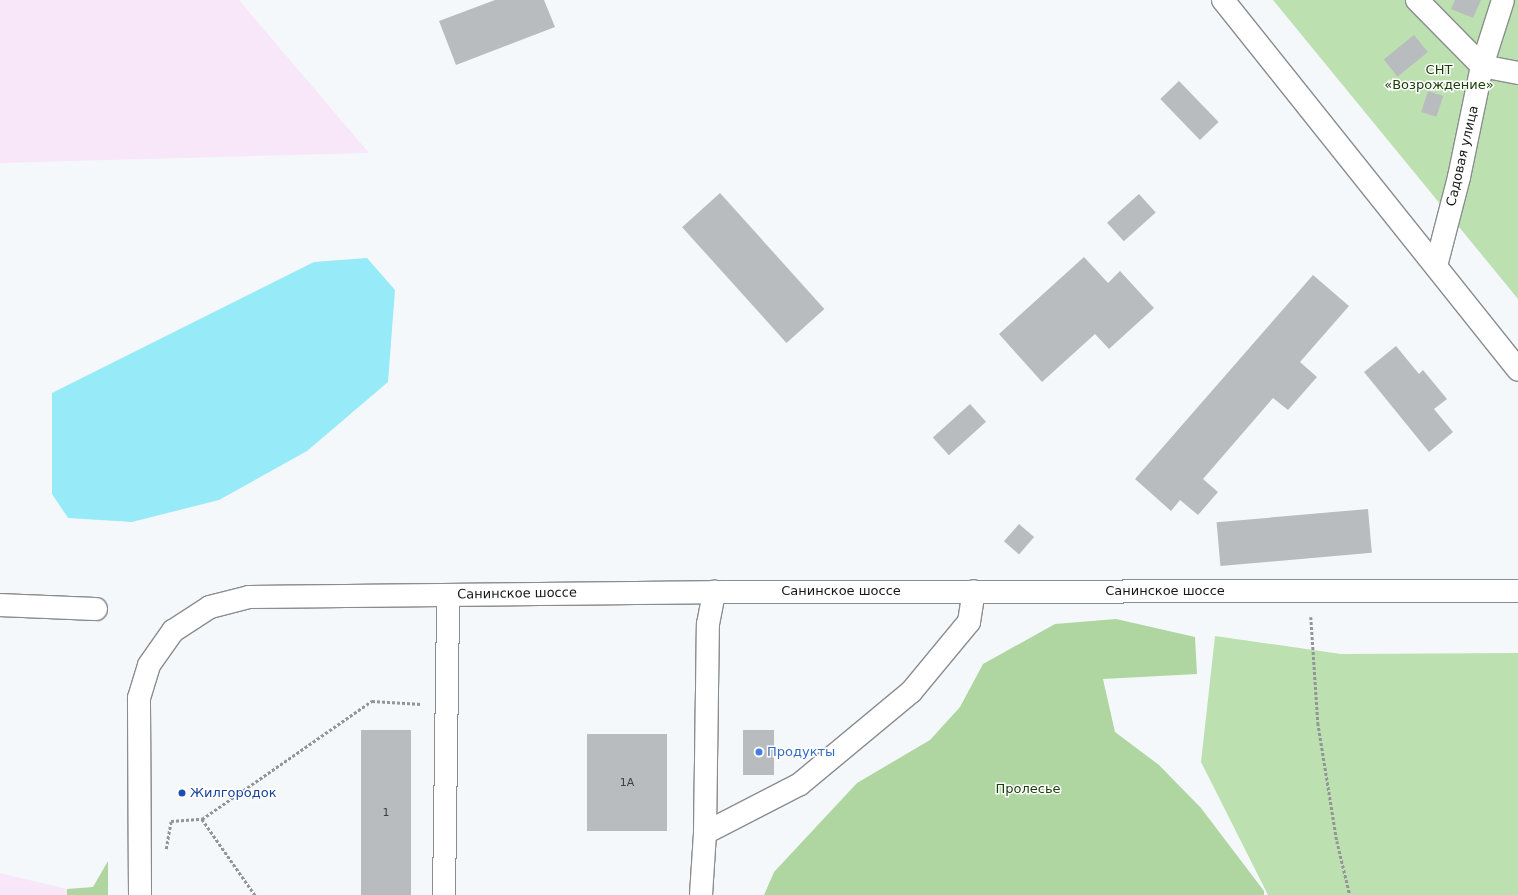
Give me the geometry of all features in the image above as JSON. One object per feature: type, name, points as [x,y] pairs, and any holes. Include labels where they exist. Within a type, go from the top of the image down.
[{"type":"street","points":[[1223,0],[1518,370]]},
{"type":"street","points":[[1417,0],[1482,66],[1518,72]]},
{"type":"street","name":"Садовая улица","points":[[1436,266],[1459,177],[1482,66],[1503,0]]},
{"type":"street","points":[[705,833],[800,784],[911,692],[969,622],[974,591]]},
{"type":"street","name":"Санинское шоссе","points":[[140,856],[139,698],[150,665],[173,631],[210,606],[249,598],[714,592],[1518,591]]},
{"type":"street","points":[[701,895],[705,833],[708,624],[714,592]]},
{"type":"street","points":[[444,895],[448,595]]},
{"type":"street","points":[[0,605],[96,609]]},
{"type":"street","points":[[140,856],[140,895]]},
{"type":"path","points":[[1309,591],[1318,723],[1337,841],[1350,895]]},
{"type":"path","points":[[140,856],[167,848],[170,821],[202,819],[372,701],[447,706]]},
{"type":"path","points":[[202,819],[255,895]]},
{"type":"shaded area","points":[[0,0],[239,0],[369,153],[0,163]]},
{"type":"shaded area","points":[[0,873],[67,889],[67,895],[0,895]]},
{"type":"green space","name":"СНТ «Возрождение»","points":[[1273,0],[1518,0],[1518,299]]},
{"type":"green space","name":"Пролесье","points":[[1116,619],[1195,637],[1197,674],[1103,679],[1115,732],[1159,765],[1201,808],[1264,891],[1264,895],[764,895],[774,872],[857,783],[930,740],[960,707],[983,664],[1055,624]]},
{"type":"green space","points":[[1215,636],[1341,654],[1518,653],[1518,895],[1268,895],[1201,762]]},
{"type":"green space","points":[[108,861],[108,895],[67,895],[67,889],[93,887]]},
{"type":"water","points":[[367,258],[395,290],[388,382],[307,451],[219,500],[132,522],[68,518],[52,494],[52,393],[314,262]]},
{"type":"building","points":[[495,0],[544,0],[555,27],[456,65],[439,21]]},
{"type":"building","points":[[1455,0],[1481,0],[1473,18],[1451,9]]},
{"type":"building","points":[[1414,35],[1428,52],[1398,77],[1384,60]]},
{"type":"building","points":[[1179,81],[1219,122],[1200,140],[1160,99]]},
{"type":"building","points":[[1428,91],[1443,96],[1436,117],[1421,112]]},
{"type":"building","points":[[720,193],[824,309],[786,343],[682,227]]},
{"type":"building","points":[[1139,194],[1156,213],[1124,241],[1107,223]]},
{"type":"building","points":[[1084,257],[1108,283],[1120,271],[1154,308],[1109,349],[1095,334],[1042,382],[999,334]]},
{"type":"building","points":[[1313,275],[1349,306],[1300,362],[1317,377],[1288,410],[1273,398],[1203,479],[1218,492],[1198,515],[1180,500],[1171,511],[1135,479]]},
{"type":"building","points":[[1396,346],[1419,374],[1423,370],[1447,399],[1434,409],[1453,432],[1429,452],[1364,372]]},
{"type":"building","points":[[970,404],[986,422],[949,455],[933,437]]},
{"type":"building","points":[[1368,509],[1372,553],[1220,566],[1217,522]]},
{"type":"building","points":[[1019,524],[1034,537],[1019,554],[1004,541]]},
{"type":"building","points":[[361,730],[411,730],[411,895],[361,895]]},
{"type":"building","name":"Продукты","points":[[743,730],[774,730],[774,775],[743,775]]},
{"type":"building","points":[[587,734],[667,734],[667,831],[587,831]]},
{"type":"place","name":"Продукты","points":[[759,752]]},
{"type":"place","name":"Жилгородок","points":[[182,793]]}]
